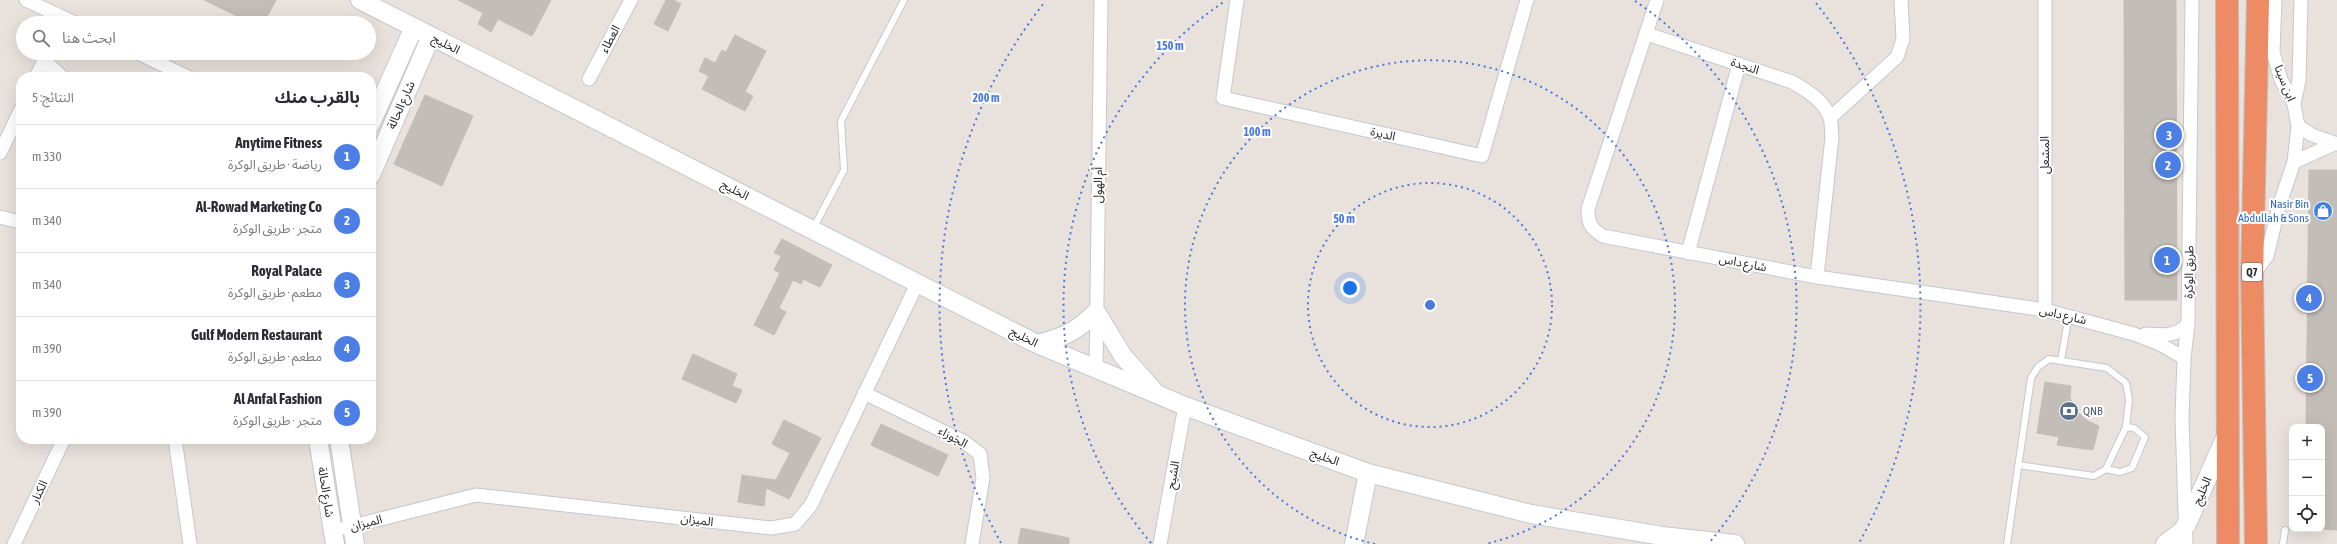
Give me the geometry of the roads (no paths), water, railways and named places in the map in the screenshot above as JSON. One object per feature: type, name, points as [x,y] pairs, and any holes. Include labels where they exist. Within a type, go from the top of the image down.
[{"type":"highway","name":"Q7","points":[[2227,0],[2228,544]]},
{"type":"highway","name":"Q7","points":[[2256,544],[2252,276],[2258,0]]},
{"type":"street","points":[[26,0],[57,16]]},
{"type":"street","name":"الخليج","points":[[360,0],[918,282],[1037,344],[1185,406],[1368,473],[1531,514],[1662,536],[1735,544]]},
{"type":"street","name":"العطاء","points":[[589,79],[630,0]]},
{"type":"street","name":"أم الهول","points":[[1096,370],[1101,0]]},
{"type":"street","name":"الديرة","points":[[1237,0],[1223,98],[1482,156],[1527,0]]},
{"type":"street","name":"شارع داس","points":[[1657,0],[1588,209],[1588,222],[1593,230],[1603,236],[1817,277],[2045,310],[2069,315],[2134,334],[2160,344],[2184,358]]},
{"type":"street","points":[[1817,277],[1831,152],[1830,118],[1897,57],[1903,39],[1901,0]]},
{"type":"street","name":"المشعل","points":[[2045,0],[2045,310]]},
{"type":"street","name":"طريق الوكرة","points":[[2186,544],[2187,524],[2182,417],[2184,358],[2188,324],[2192,0]]},
{"type":"street","name":"ابن سينا","points":[[2275,0],[2273,52],[2281,80],[2294,104],[2298,126],[2294,162]]},
{"type":"street","points":[[2294,104],[2299,80],[2301,0]]},
{"type":"street","name":"شارع الحالة","points":[[376,112],[414,28]]},
{"type":"street","name":"النجدة","points":[[1647,34],[1792,82],[1808,91],[1822,105],[1830,118]]},
{"type":"street","name":"شارع الحالة","points":[[376,162],[431,36]]},
{"type":"street","points":[[38,72],[44,60]]},
{"type":"street","points":[[49,60],[58,72]]},
{"type":"street","points":[[153,60],[178,72]]},
{"type":"street","points":[[1688,253],[1739,64]]},
{"type":"street","points":[[0,153],[16,119]]},
{"type":"street","points":[[2298,126],[2312,135],[2336,144]]},
{"type":"street","points":[[2252,276],[2267,256],[2279,206],[2294,162],[2336,144]]},
{"type":"street","points":[[0,217],[16,221]]},
{"type":"street","name":"الميزان","points":[[334,538],[352,526],[476,495],[771,528],[795,524],[810,506],[918,282]]},
{"type":"street","points":[[1037,344],[1069,335],[1081,327],[1096,312],[1123,356],[1158,394]]},
{"type":"street","name":"شارع داس","points":[[2134,334],[2173,334],[2184,329],[2188,324]]},
{"type":"street","name":"الجوزاء","points":[[864,393],[963,440],[980,454],[983,478],[972,544]]},
{"type":"street","name":"الشيح","points":[[1160,544],[1185,406]]},
{"type":"street","name":"الخليج","points":[[2165,544],[2181,532],[2187,524],[2228,430]]},
{"type":"street","name":"الكنار","points":[[14,544],[62,444]]},
{"type":"street","points":[[176,444],[190,544]]},
{"type":"street","name":"شارع الحالة","points":[[319,444],[334,538]]},
{"type":"street","name":"شارع الحالة","points":[[340,444],[355,544]]},
{"type":"street","points":[[1354,544],[1368,473]]},
{"type":"lane","points":[[813,229],[844,170],[841,121],[904,0]]},
{"type":"lane","points":[[2061,360],[2069,315]]},
{"type":"lane","points":[[2007,544],[2018,464],[2031,378],[2038,367],[2049,358],[2107,368],[2126,383],[2129,400],[2126,427],[2106,469],[2094,476],[2018,464]]},
{"type":"lane","points":[[2106,469],[2120,472],[2132,468],[2145,437],[2134,428],[2126,427]]},
{"type":"lane","points":[[2283,544],[2285,530]]},
{"type":"place","name":"Royal Palace","points":[[2169,135]]},
{"type":"place","name":"Al-Rowad Marketing Co","points":[[2168,165]]},
{"type":"place","name":"Nasir Bin Abdullah & Sons","points":[[2323,211]]},
{"type":"place","name":"Anytime Fitness","points":[[2167,260]]},
{"type":"place","name":"Gulf Modern Restaurant","points":[[2309,298]]},
{"type":"place","name":"Al Anfal Fashion","points":[[2310,378]]},
{"type":"place","name":"QNB","points":[[2069,411]]}]
